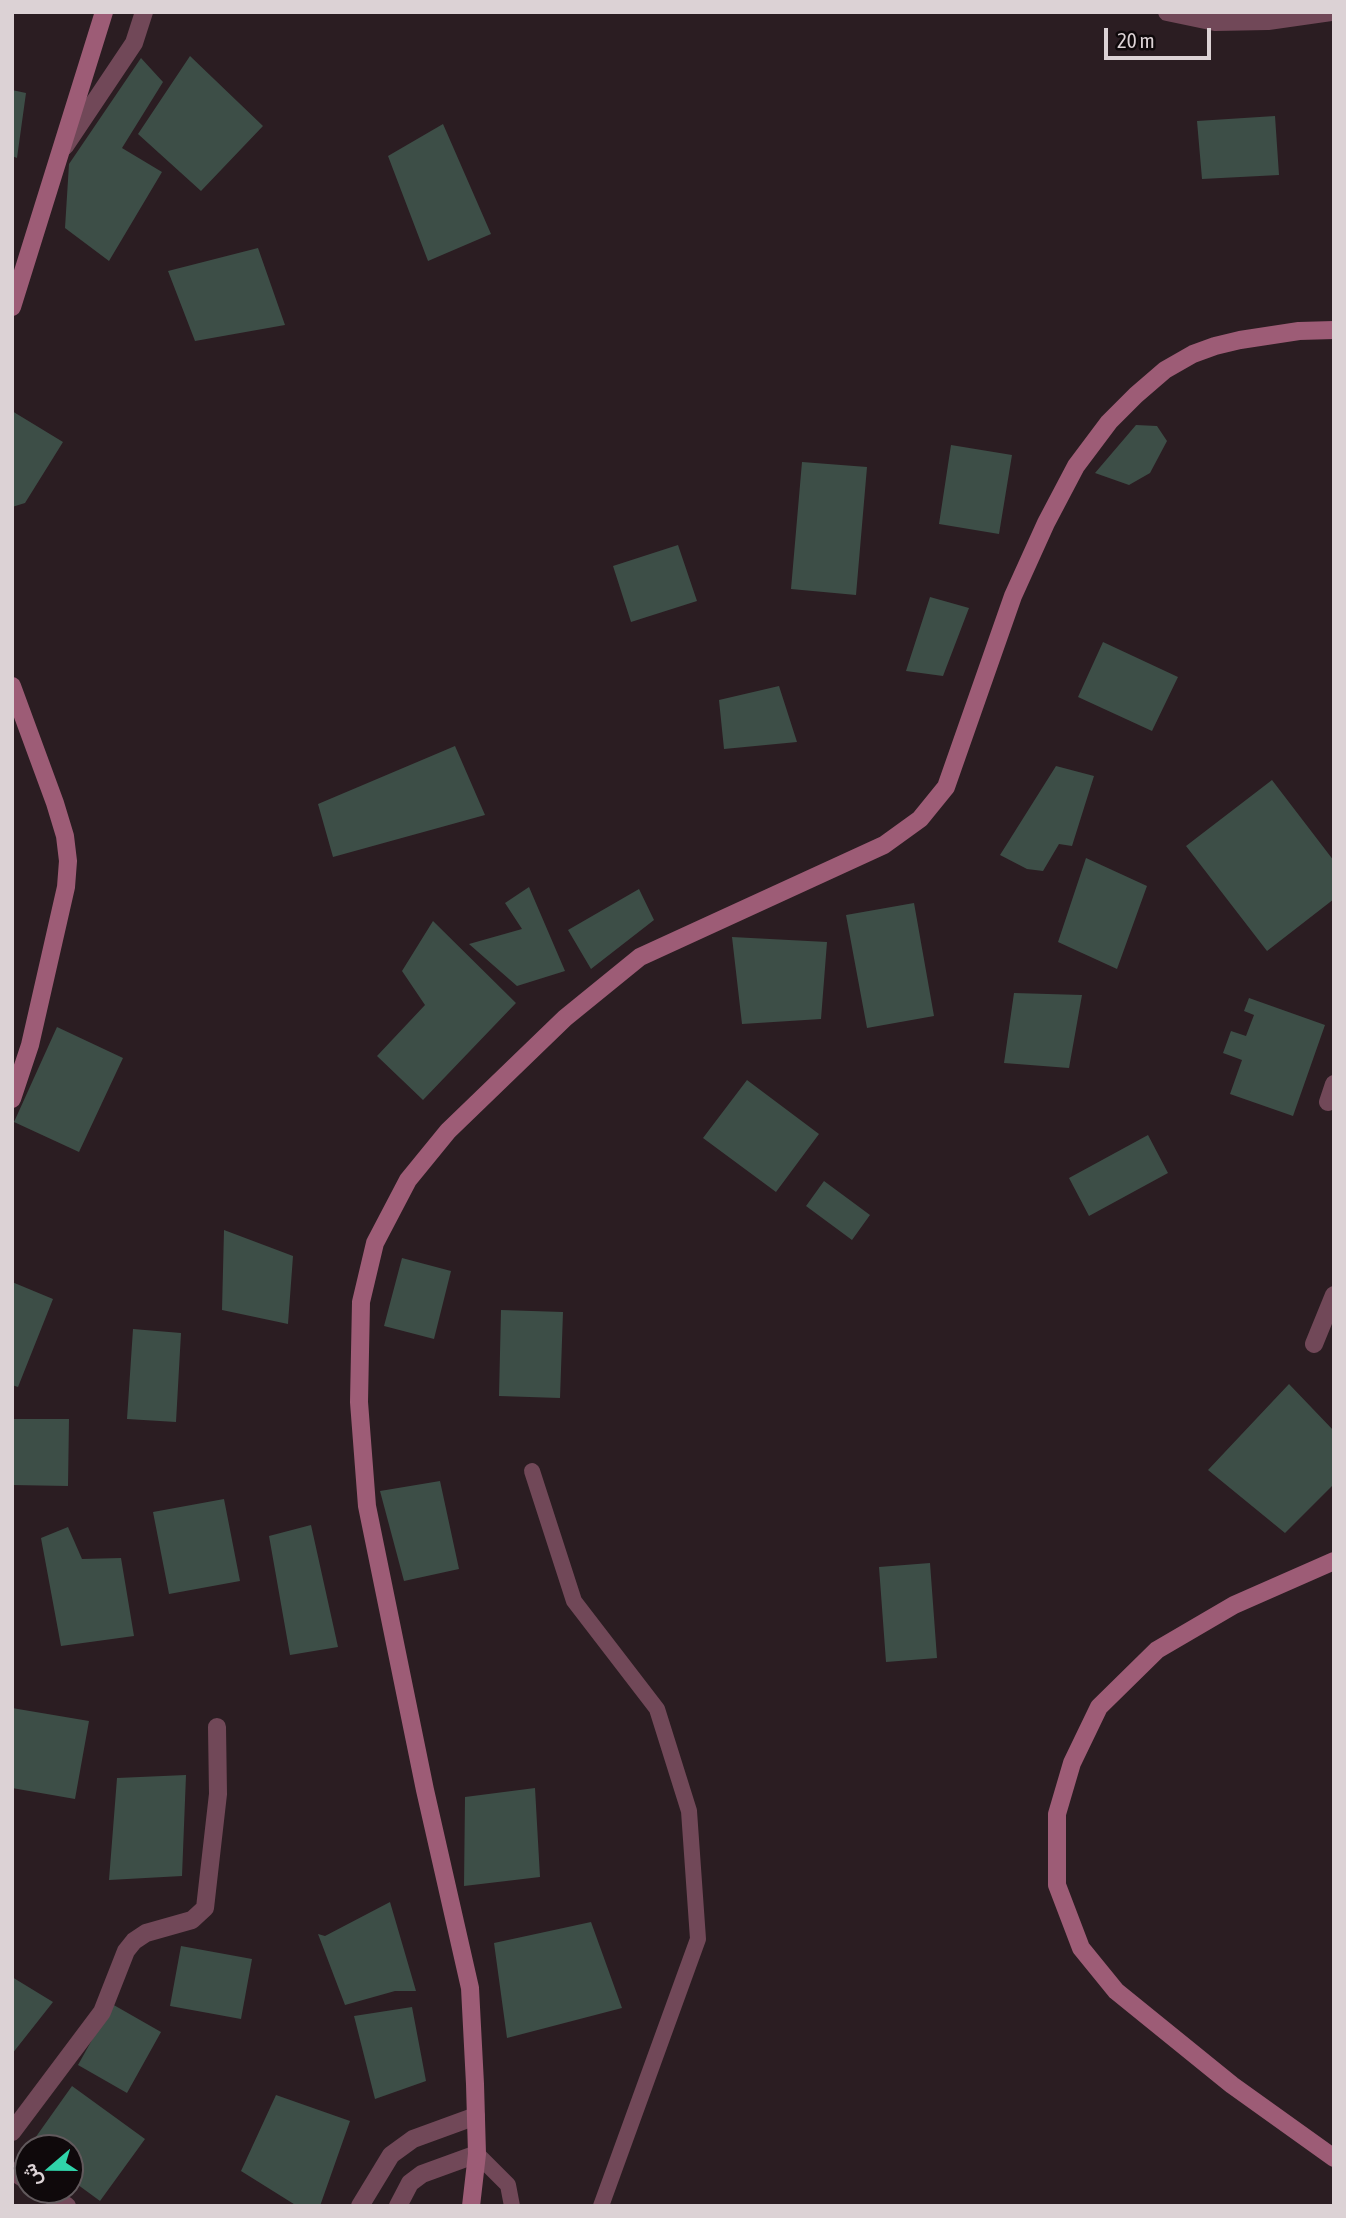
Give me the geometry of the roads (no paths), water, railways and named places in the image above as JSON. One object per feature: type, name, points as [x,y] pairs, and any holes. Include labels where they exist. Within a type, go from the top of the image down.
[{"type":"main road","points":[[12,307],[104,12]]},
{"type":"main road","points":[[471,2206],[477,2154],[470,1988],[425,1790],[367,1506],[359,1402],[361,1302],[375,1243],[408,1180],[448,1131],[565,1017],[640,957],[884,845],[920,819],[946,787],[1013,596],[1046,523],[1076,466],[1109,422],[1136,396],[1165,370],[1193,354],[1215,346],[1299,331],[1334,330]]},
{"type":"main road","points":[[12,686],[55,803],[65,836],[68,861],[66,887],[30,1045],[12,1099]]},
{"type":"main road","points":[[1334,1561],[1234,1605],[1157,1650],[1099,1707],[1072,1763],[1057,1814],[1057,1885],[1081,1948],[1116,1991],[1232,2085],[1334,2158]]},
{"type":"street","points":[[57,158],[134,43],[144,12]]},
{"type":"street","points":[[1167,12],[1215,22],[1229,22],[1268,21],[1331,12]]},
{"type":"street","points":[[1328,1102],[1334,1084]]},
{"type":"street","points":[[1314,1344],[1334,1295]]},
{"type":"street","points":[[12,2133],[102,2012],[127,1951],[134,1941],[146,1933],[192,1920],[205,1908],[218,1794],[217,1727]]},
{"type":"street","points":[[360,2206],[391,2155],[413,2139],[476,2116]]},
{"type":"street","points":[[398,2206],[410,2183],[422,2174],[477,2154]]},
{"type":"lane","points":[[532,1471],[574,1601],[657,1709],[689,1811],[698,1939],[601,2206]]},
{"type":"lane","points":[[477,2154],[508,2185],[512,2206]]}]
